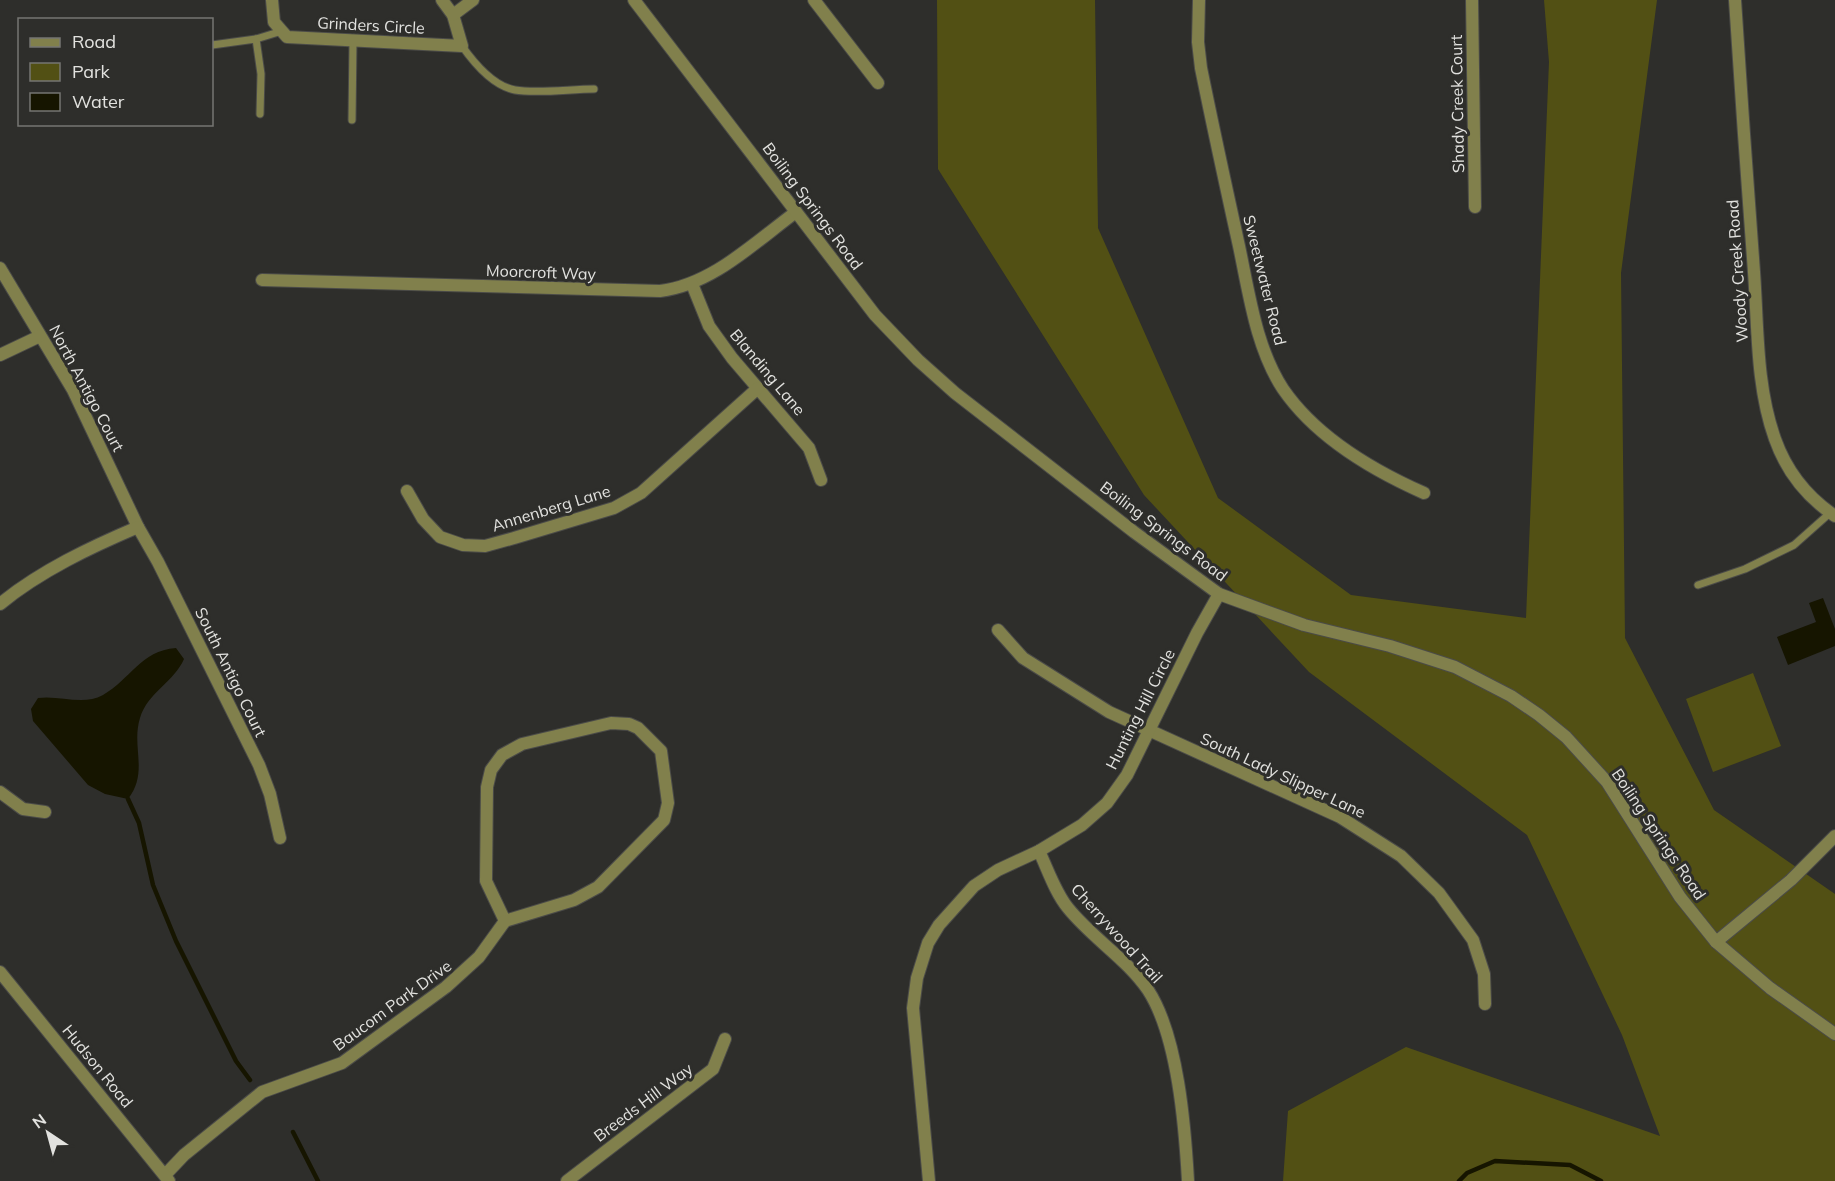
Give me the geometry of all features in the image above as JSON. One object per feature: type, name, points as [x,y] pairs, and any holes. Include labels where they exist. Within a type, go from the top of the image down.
[{"type":"street","points":[[272,0],[274,22],[282,31]]},
{"type":"street","name":"Grinders Circle","points":[[282,31],[287,37],[462,46],[453,15],[442,0]]},
{"type":"street","points":[[453,15],[473,0]]},
{"type":"street","name":"Boiling Springs Road","points":[[634,0],[875,315],[918,360],[955,393],[1134,532],[1219,594],[1304,625],[1390,646],[1455,667],[1511,696],[1539,715],[1566,737],[1607,782],[1680,897],[1716,942],[1770,988],[1835,1034]]},
{"type":"street","points":[[814,0],[878,83]]},
{"type":"street","name":"Sweetwater Road","points":[[1199,0],[1201,68],[1246,279],[1262,344],[1270,366],[1284,390],[1319,429],[1350,451],[1403,483],[1425,493]]},
{"type":"street","name":"Shady Creek Court","points":[[1472,0],[1475,207]]},
{"type":"street","name":"Woody Creek Road","points":[[1735,0],[1759,346],[1767,416],[1788,467],[1814,500],[1832,514]]},
{"type":"street","name":"Moorcroft Way","points":[[262,280],[660,291],[692,284],[726,264],[796,212]]},
{"type":"street","name":"North Antigo Court","points":[[0,268],[73,390],[138,527]]},
{"type":"street","name":"Blanding Lane","points":[[692,284],[710,326],[809,448],[821,480]]},
{"type":"street","points":[[0,355],[40,336]]},
{"type":"street","name":"Annenberg Lane","points":[[407,491],[423,519],[440,537],[463,545],[484,546],[525,534],[614,507],[641,493],[758,388]]},
{"type":"street","points":[[0,604],[33,581],[104,541],[138,527]]},
{"type":"street","name":"South Antigo Court","points":[[138,527],[158,562],[259,765],[270,794],[280,838]]},
{"type":"street","name":"Hunting Hill Circle","points":[[929,1181],[913,1008],[922,961],[939,925],[974,886],[998,870],[1039,851],[1082,825],[1107,803],[1127,775],[1197,633],[1219,594]]},
{"type":"street","name":"South Lady Slipper Lane","points":[[998,630],[1023,658],[1109,712],[1340,817],[1372,835],[1401,856],[1439,893],[1473,940],[1484,974],[1485,1004]]},
{"type":"street","points":[[611,723],[629,724],[645,732],[657,745],[664,760],[668,803],[659,827],[598,887],[583,897],[505,921],[486,881],[487,787],[495,763],[502,755],[522,744],[611,723]]},
{"type":"street","points":[[0,792],[23,809],[45,812]]},
{"type":"street","points":[[1716,942],[1791,880],[1835,836]]},
{"type":"street","name":"Cherrywood Trail","points":[[1039,851],[1067,906],[1133,972],[1154,1000],[1161,1017],[1174,1068],[1186,1138],[1188,1181]]},
{"type":"street","name":"Baucom Park Drive","points":[[167,1178],[184,1155],[262,1092],[342,1063],[446,987],[479,957],[505,921]]},
{"type":"street","name":"Hudson Road","points":[[0,973],[167,1178]]},
{"type":"street","name":"Breeds Hill Way","points":[[567,1181],[713,1069],[725,1039]]},
{"type":"lane","points":[[213,45],[256,39],[282,31]]},
{"type":"lane","points":[[256,39],[261,74],[260,114]]},
{"type":"lane","points":[[352,120],[353,41]]},
{"type":"lane","points":[[462,46],[472,60],[488,74],[515,90],[594,89]]},
{"type":"lane","points":[[1698,585],[1745,569],[1794,544],[1832,514]]},
{"type":"green space","points":[[937,0],[1095,0],[1098,228],[1218,498],[1351,595],[1526,618],[1549,62],[1544,0],[1657,0],[1621,273],[1625,638],[1714,810],[1835,894],[1835,1181],[1283,1181],[1288,1111],[1406,1047],[1660,1136],[1622,1035],[1527,835],[1309,672],[1144,495],[938,169]]},
{"type":"green space","points":[[1753,673],[1781,746],[1713,772],[1686,699]]},
{"type":"water","points":[[1823,598],[1835,629],[1835,646],[1788,665],[1777,637],[1816,622],[1809,603]]},
{"type":"water","points":[[176,648],[184,659],[180,667],[149,701],[140,718],[137,739],[139,769],[134,789],[128,799],[105,794],[88,785],[33,721],[31,709],[38,698],[88,700],[95,698],[113,689],[153,654]]},
{"type":"waterway","points":[[128,799],[139,823],[153,885],[176,941],[236,1061],[250,1080]]},
{"type":"waterway","points":[[293,1132],[318,1181]]},
{"type":"waterway","points":[[1459,1181],[1467,1173],[1495,1161],[1570,1165],[1601,1181]]}]
